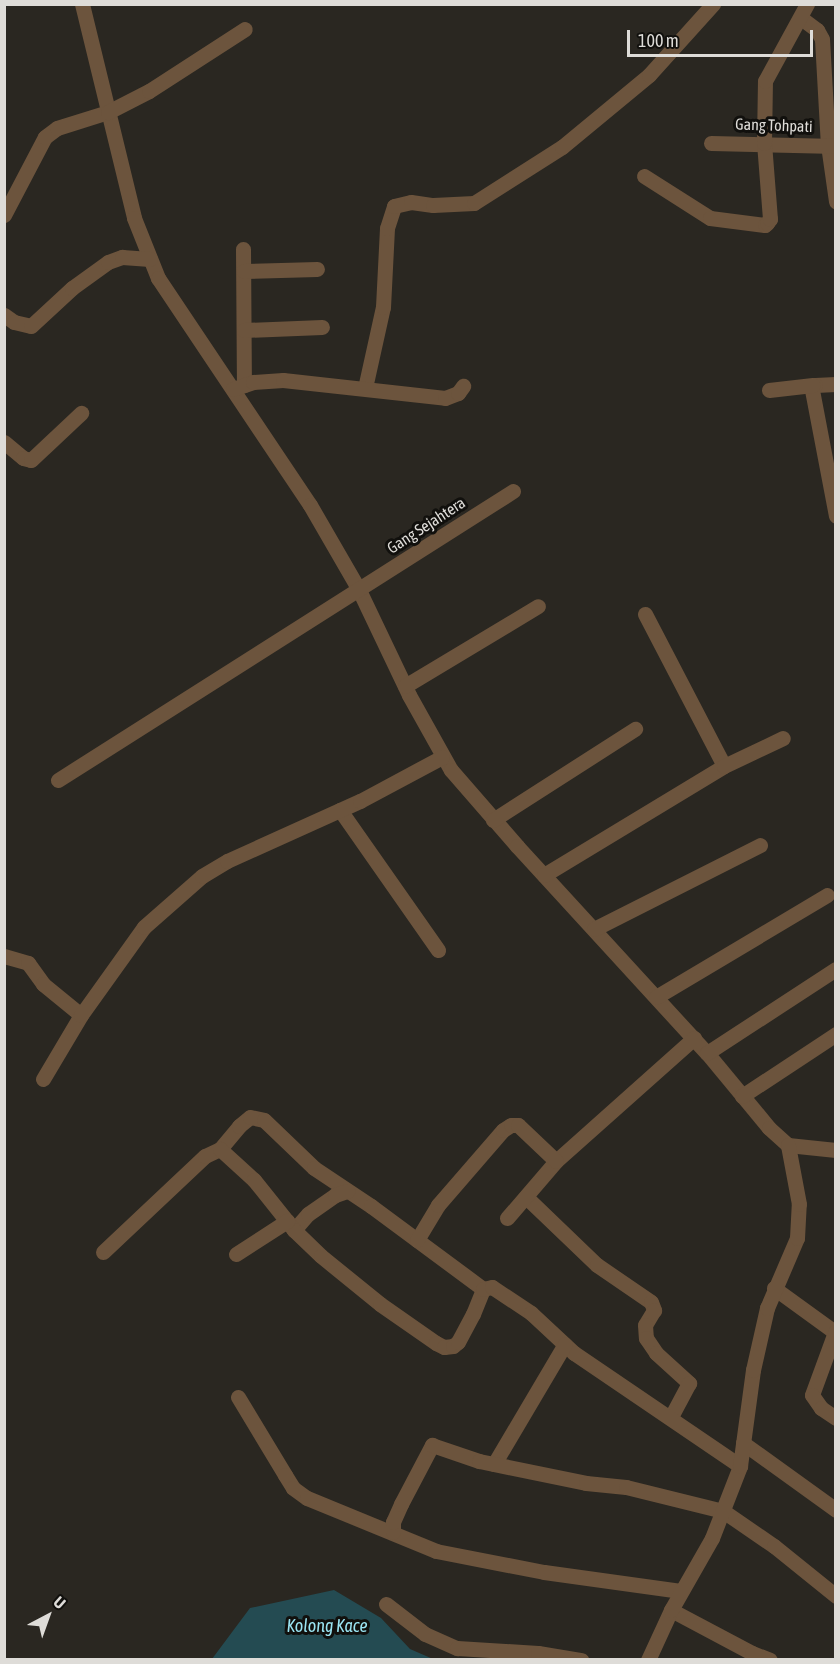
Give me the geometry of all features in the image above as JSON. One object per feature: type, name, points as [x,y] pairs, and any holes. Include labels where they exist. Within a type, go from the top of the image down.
[{"type":"street","points":[[82,4],[134,218],[158,278],[239,387],[310,505],[359,590],[405,687],[442,757],[493,820],[694,1038],[769,1128],[788,1145],[836,1150]]},
{"type":"street","points":[[365,388],[383,307],[387,228],[394,206],[411,202],[433,205],[474,203],[523,172],[562,147],[649,75],[713,4]]},
{"type":"street","points":[[644,176],[710,218],[765,225],[770,219],[764,143],[765,81],[804,11],[822,39],[836,201]]},
{"type":"street","points":[[4,215],[45,137],[57,128],[108,112],[194,64],[245,29]]},
{"type":"street","name":"Gang Tohpati","points":[[711,143],[832,146]]},
{"type":"street","points":[[239,387],[244,330],[243,249]]},
{"type":"street","points":[[4,315],[14,322],[31,326],[72,288],[108,262],[122,257],[150,259]]},
{"type":"street","points":[[244,271],[317,269]]},
{"type":"street","points":[[244,330],[322,327]]},
{"type":"street","points":[[239,387],[283,380],[446,398],[458,393],[463,386]]},
{"type":"street","points":[[770,390],[836,384]]},
{"type":"street","points":[[813,386],[815,410],[836,516]]},
{"type":"street","points":[[4,442],[23,458],[31,460],[81,412]]},
{"type":"street","name":"Gang Sejahtera","points":[[58,780],[513,490]]},
{"type":"street","points":[[405,687],[538,606]]},
{"type":"street","points":[[645,614],[724,766]]},
{"type":"street","points":[[493,820],[635,729]]},
{"type":"street","points":[[544,875],[724,766],[783,738]]},
{"type":"street","points":[[43,1079],[81,1015],[144,927],[202,876],[227,861],[340,810],[442,757]]},
{"type":"street","points":[[340,810],[438,950]]},
{"type":"street","points":[[594,929],[760,845]]},
{"type":"street","points":[[656,998],[827,895]]},
{"type":"street","points":[[4,956],[28,963],[43,984],[81,1015]]},
{"type":"street","points":[[707,1053],[836,969]]},
{"type":"street","points":[[742,1096],[836,1034]]},
{"type":"street","points":[[507,1218],[518,1202],[526,1197],[556,1161],[694,1038]]},
{"type":"street","points":[[103,1251],[205,1156],[220,1149],[239,1126],[250,1117],[255,1116],[264,1120],[314,1168],[483,1289],[492,1287],[497,1289],[540,1321],[565,1344],[740,1466]]},
{"type":"street","points":[[417,1240],[438,1205],[495,1138],[511,1125],[518,1125],[556,1161]]},
{"type":"street","points":[[648,1659],[681,1591],[712,1538],[740,1466],[753,1370],[767,1308],[797,1238],[799,1204],[788,1145]]},
{"type":"street","points":[[220,1149],[254,1180],[291,1226],[321,1256],[380,1304],[444,1347],[453,1346],[458,1342],[483,1289]]},
{"type":"street","points":[[236,1254],[291,1226],[335,1195],[347,1191]]},
{"type":"street","points":[[526,1197],[597,1265],[653,1306],[654,1310],[645,1325],[646,1338],[656,1353],[689,1383],[670,1417]]},
{"type":"street","points":[[774,1288],[835,1332],[812,1395],[821,1408],[836,1418]]},
{"type":"street","points":[[494,1464],[565,1344]]},
{"type":"street","points":[[238,1397],[294,1488],[308,1498],[435,1551],[544,1572],[681,1591]]},
{"type":"street","points":[[743,1443],[836,1510]]},
{"type":"street","points":[[393,1532],[393,1522],[401,1504],[432,1445],[494,1464],[586,1483],[626,1487],[723,1511],[774,1546],[836,1596]]},
{"type":"street","points":[[386,1604],[425,1634],[457,1648],[538,1653],[581,1659]]},
{"type":"street","points":[[671,1610],[752,1653],[770,1659]]},
{"type":"water","name":"Kolong Kace","points":[[334,1590],[381,1618],[410,1649],[433,1659],[212,1659],[250,1608]]}]
